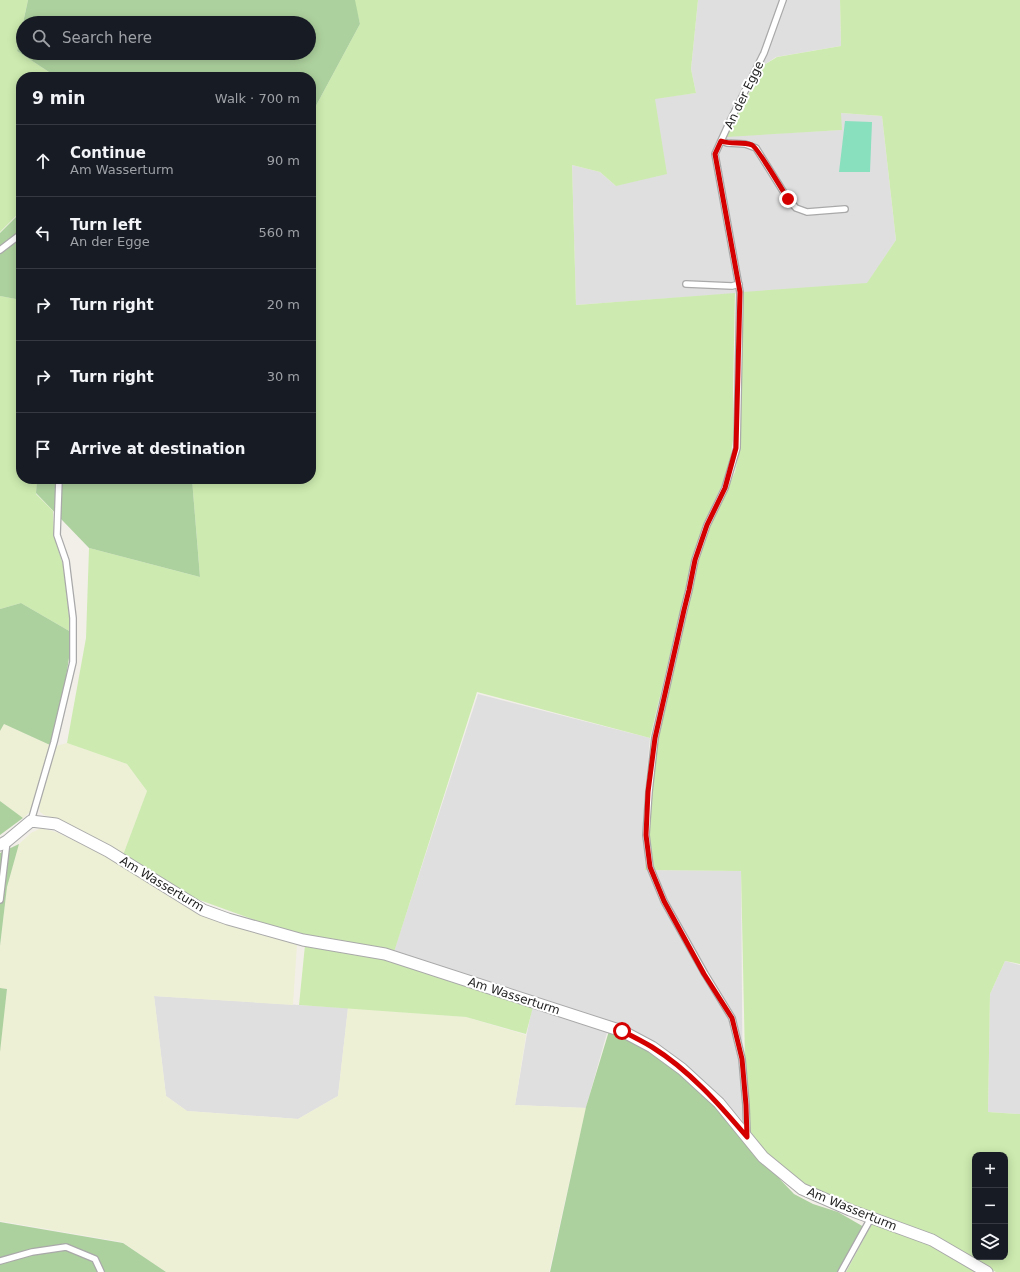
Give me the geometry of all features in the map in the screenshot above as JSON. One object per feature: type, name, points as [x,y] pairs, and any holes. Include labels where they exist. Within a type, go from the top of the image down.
[{"type":"street","name":"Am Wasserturm","points":[[31,821],[56,824],[108,851],[203,910],[228,919],[303,940],[385,954],[622,1031],[652,1046],[682,1069],[719,1103],[763,1157],[802,1189],[871,1218],[932,1240],[988,1272]]},
{"type":"street","points":[[3,843],[31,821]]},
{"type":"lane","name":"An der Egge","points":[[747,1137],[742,1059],[732,1018],[704,974],[664,901],[650,867],[646,835],[648,792],[655,738],[695,560],[707,525],[725,488],[736,448],[740,292],[715,154],[764,53],[783,0]]},
{"type":"lane","points":[[721,141],[727,144],[745,144],[756,148],[788,199],[796,208],[807,212],[845,209]]},
{"type":"lane","points":[[0,250],[16,238]]},
{"type":"lane","points":[[686,284],[732,286],[739,284]]},
{"type":"lane","points":[[31,821],[54,742],[73,662],[73,618],[66,561],[57,535],[59,484]]},
{"type":"lane","points":[[0,900],[3,843]]},
{"type":"lane","points":[[841,1272],[871,1218]]},
{"type":"lane","points":[[0,1261],[32,1252],[66,1247],[95,1259],[101,1272]]},
{"type":"shaded area","points":[[698,0],[840,0],[841,46],[776,57],[764,65],[726,136],[841,130],[841,113],[882,116],[896,240],[867,284],[576,305],[572,165],[600,172],[616,186],[655,98],[696,93],[691,69]]},
{"type":"shaded area","points":[[478,694],[650,738],[644,804],[645,870],[741,871],[743,1121],[705,1083],[665,1049],[628,1029],[394,951]]},
{"type":"shaded area","points":[[1005,961],[1020,965],[1020,1114],[988,1112],[990,994]]},
{"type":"shaded area","points":[[154,996],[348,1008],[338,1096],[298,1119],[187,1111],[166,1096]]},
{"type":"shaded area","points":[[533,1004],[608,1029],[586,1108],[515,1105]]},
{"type":"green space","points":[[0,0],[28,0],[25,16],[16,16],[16,60],[31,60],[49,72],[16,72],[16,216],[0,232]]},
{"type":"green space","points":[[28,0],[355,0],[360,24],[316,106],[316,72],[49,72],[31,60],[316,60],[316,16],[25,16]]},
{"type":"green space","points":[[354,0],[698,0],[691,69],[696,93],[655,99],[667,174],[616,186],[600,172],[572,165],[576,305],[735,293],[733,392],[734,432],[729,470],[703,525],[693,558],[650,738],[477,692],[394,952],[290,933],[183,894],[123,855],[147,791],[127,764],[67,743],[86,638],[89,548],[200,577],[192,484],[316,484],[316,106],[360,24]]},
{"type":"green space","points":[[840,0],[1020,0],[1020,964],[1005,961],[990,994],[988,1112],[1020,1114],[1020,1272],[996,1272],[974,1260],[1008,1260],[1008,1152],[972,1152],[972,1259],[934,1238],[804,1187],[767,1156],[744,1129],[745,1060],[741,871],[645,870],[657,741],[698,561],[709,525],[735,472],[740,449],[743,292],[867,283],[896,240],[882,116],[841,113],[842,130],[726,137],[764,65],[777,57],[841,46]]},
{"type":"green space","points":[[845,121],[872,122],[870,172],[839,172]]},
{"type":"green space","points":[[16,217],[16,299],[0,296],[0,233]]},
{"type":"green space","points":[[0,296],[16,299],[16,484],[37,484],[36,494],[53,511],[54,536],[63,565],[71,632],[21,603],[0,609]]},
{"type":"green space","points":[[37,484],[192,484],[200,577],[89,548],[36,493]]},
{"type":"green space","points":[[21,603],[71,632],[64,691],[50,745],[4,724],[0,731],[0,609]]},
{"type":"green space","points":[[4,724],[50,745],[30,812],[23,818],[0,801],[0,731]]},
{"type":"green space","points":[[67,743],[127,764],[147,791],[123,855],[59,820],[44,815],[40,812],[39,806],[56,746]]},
{"type":"green space","points":[[0,801],[23,818],[0,835]]},
{"type":"green space","points":[[41,828],[56,832],[88,847],[120,865],[186,907],[212,919],[297,945],[293,1005],[154,996],[166,1096],[187,1111],[298,1119],[338,1096],[348,1008],[466,1017],[526,1035],[515,1105],[586,1108],[549,1272],[166,1272],[122,1242],[0,1221],[0,1049],[7,989],[0,988],[0,946],[7,887],[19,844],[31,833]]},
{"type":"green space","points":[[19,844],[7,887],[0,946],[0,853]]},
{"type":"green space","points":[[305,945],[381,959],[533,1007],[526,1034],[466,1017],[299,1005]]},
{"type":"green space","points":[[0,988],[7,989],[0,1052]]},
{"type":"green space","points":[[609,1031],[647,1049],[679,1073],[713,1105],[794,1194],[813,1204],[838,1212],[864,1227],[837,1272],[550,1272],[586,1107]]},
{"type":"green space","points":[[0,1222],[123,1243],[166,1272],[0,1272]]},
{"type":"green space","points":[[873,1222],[927,1243],[981,1272],[846,1272]]},
{"type":"route","points":[[622,1031],[652,1046],[682,1069],[719,1103],[747,1137],[742,1059],[732,1018],[704,974],[664,901],[650,867],[646,835],[648,792],[655,738],[695,560],[707,525],[725,488],[736,448],[740,292],[715,154],[721,141],[727,144],[739,143],[752,145],[756,148],[788,199]]}]
